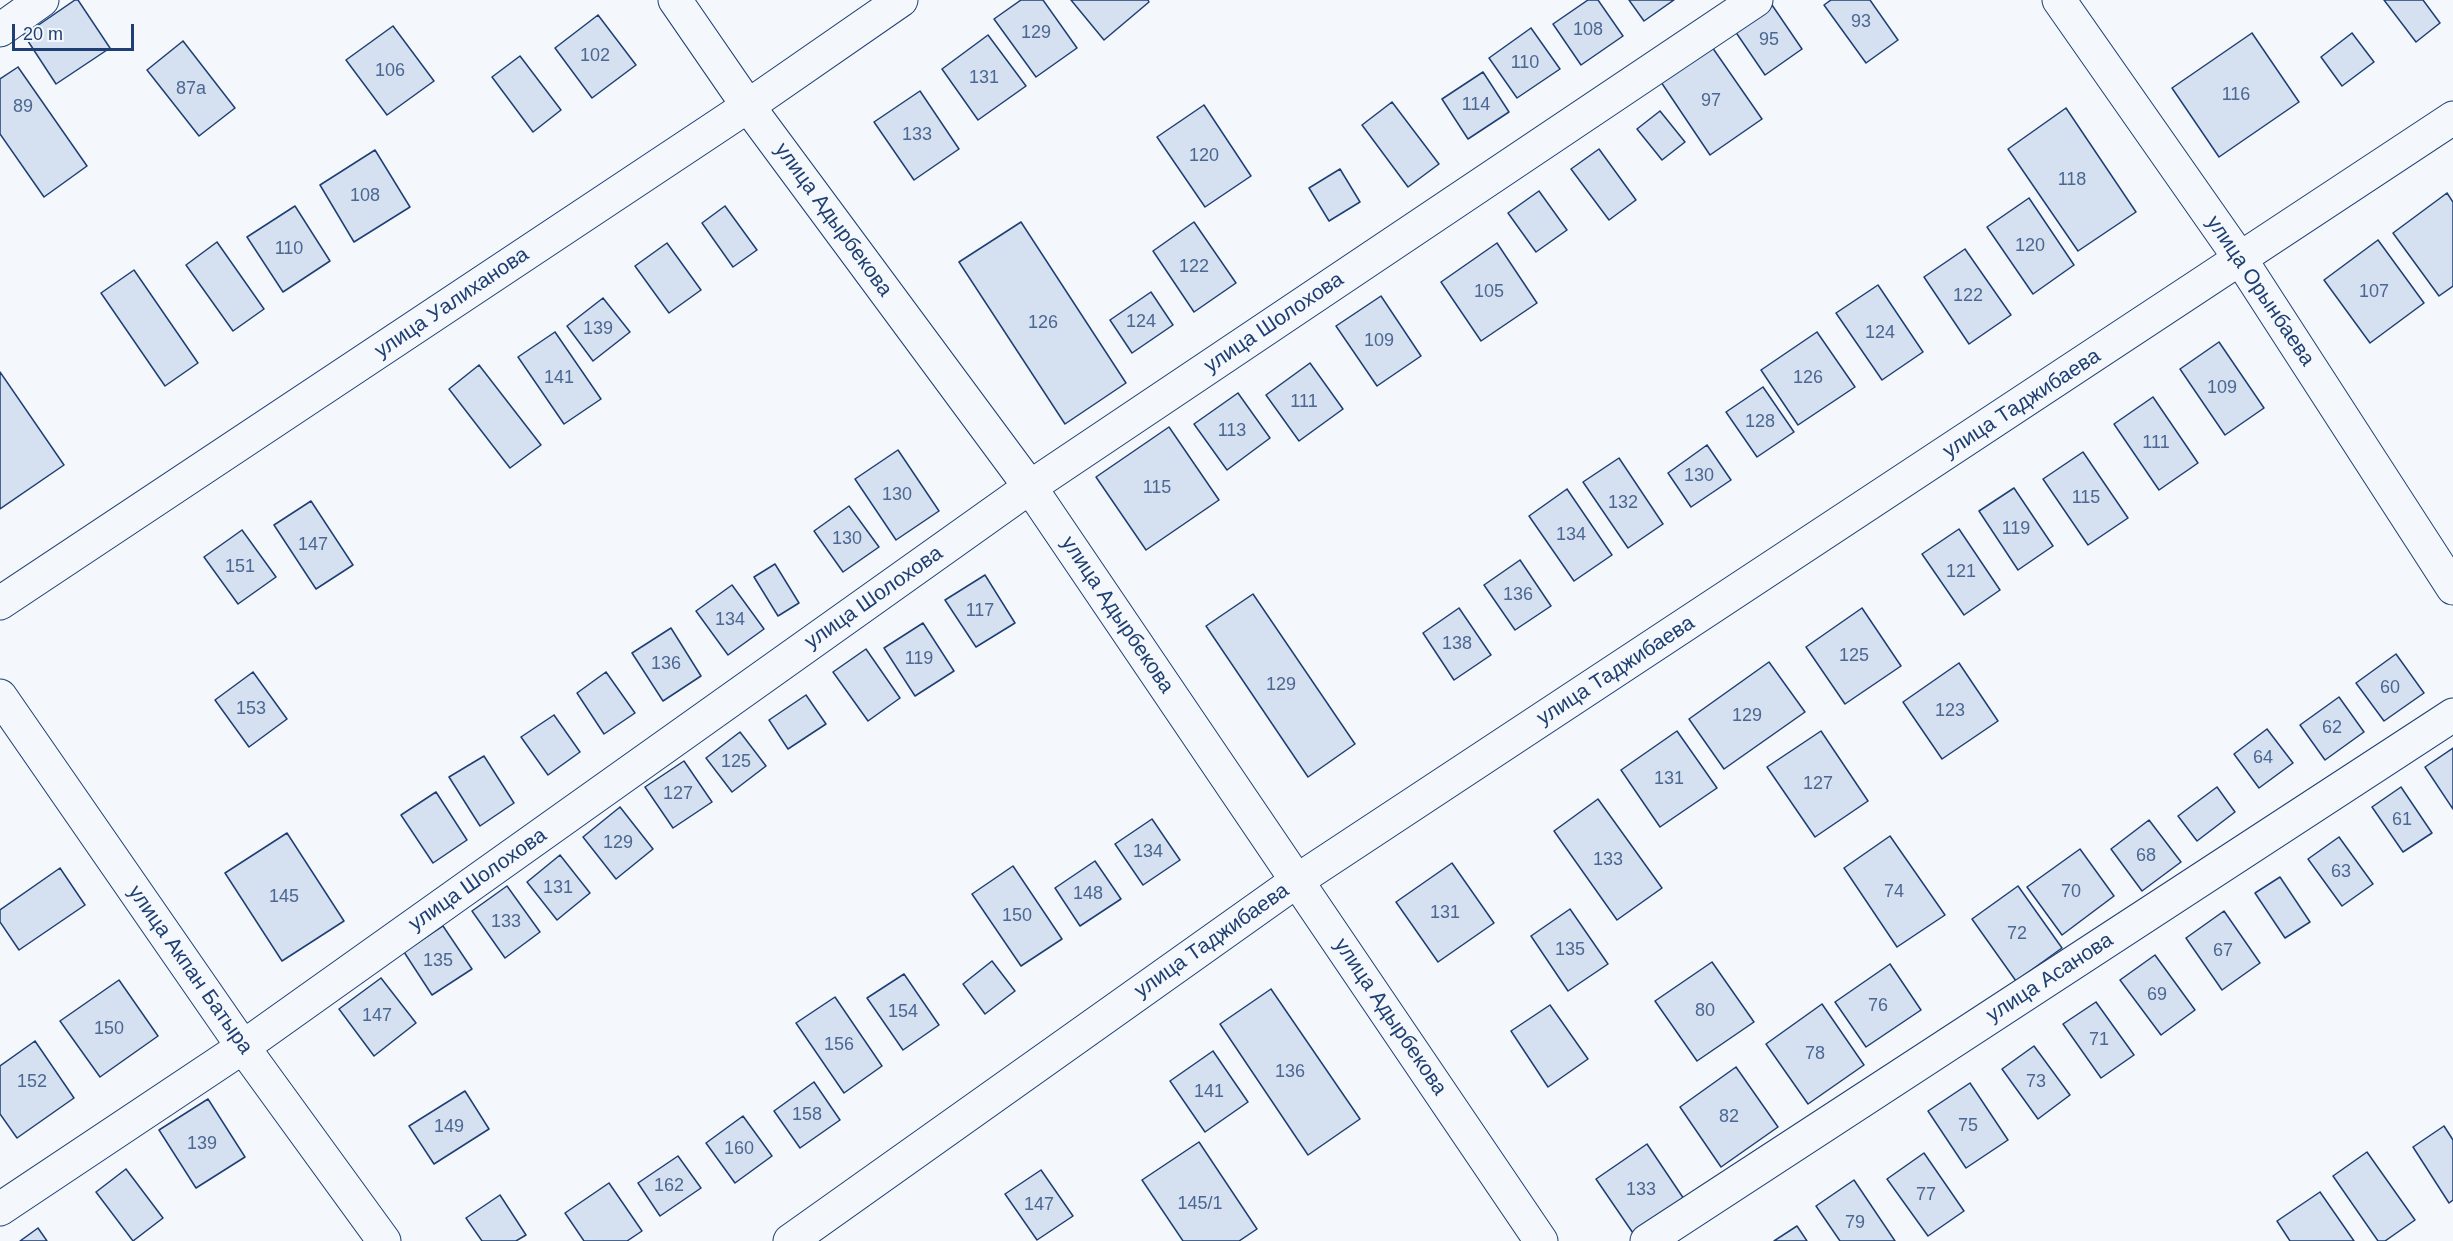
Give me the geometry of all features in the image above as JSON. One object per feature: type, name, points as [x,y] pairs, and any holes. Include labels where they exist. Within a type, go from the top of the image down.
[{"type":"street","points":[[0,30],[42,0]]},
{"type":"street","name":"улица Адырбекова","points":[[675,0],[748,106],[1030,487],[1541,1241]]},
{"type":"street","name":"улица Уалиханова","points":[[0,603],[748,106],[902,0]]},
{"type":"street","name":"улица Шолохова","points":[[0,1209],[243,1047],[1030,487],[1756,0]]},
{"type":"street","name":"улица Орынбаева","points":[[2059,0],[2241,260],[2453,588]]},
{"type":"street","name":"улица Таджибаева","points":[[790,1241],[1298,880],[2453,118]]},
{"type":"street","name":"улица Акпан Батыра","points":[[0,696],[243,1047],[384,1241]]},
{"type":"street","name":"улица Асанова","points":[[1647,1241],[2453,715]]},
{"type":"building","points":[[78,0],[110,48],[56,84],[24,35]]},
{"type":"building","points":[[1021,0],[1043,0],[1077,48],[1036,77],[994,19]]},
{"type":"building","points":[[1071,0],[1148,0],[1149,2],[1104,40]]},
{"type":"building","points":[[1588,0],[1598,0],[1623,36],[1581,65],[1553,24]]},
{"type":"building","points":[[1629,0],[1674,0],[1644,21]]},
{"type":"building","points":[[1831,0],[1870,0],[1898,40],[1866,63],[1824,5]]},
{"type":"building","points":[[2384,0],[2423,0],[2440,23],[2416,42]]},
{"type":"building","points":[[1772,5],[1802,49],[1765,75],[1735,31]]},
{"type":"building","points":[[598,15],[636,65],[592,98],[555,48]]},
{"type":"building","points":[[393,26],[434,81],[387,115],[346,60]]},
{"type":"building","points":[[1531,28],[1560,69],[1517,98],[1489,58]]},
{"type":"building","points":[[2252,33],[2299,102],[2219,157],[2172,88]]},
{"type":"building","points":[[2352,33],[2374,62],[2342,86],[2321,57]]},
{"type":"building","points":[[988,35],[1026,86],[978,120],[942,69]]},
{"type":"building","points":[[183,41],[235,108],[199,136],[147,70]]},
{"type":"building","points":[[1712,47],[1762,119],[1710,155],[1661,82]]},
{"type":"building","points":[[520,56],[561,110],[533,132],[492,77]]},
{"type":"building","points":[[18,67],[87,166],[44,197],[0,134],[0,79]]},
{"type":"building","points":[[1483,72],[1509,112],[1468,139],[1442,99]]},
{"type":"building","points":[[920,91],[959,149],[914,180],[874,122]]},
{"type":"building","points":[[1392,102],[1439,164],[1408,187],[1362,125]]},
{"type":"building","points":[[1204,105],[1251,176],[1205,207],[1157,137]]},
{"type":"building","points":[[2066,108],[2136,212],[2078,251],[2008,149]]},
{"type":"building","points":[[1660,111],[1685,142],[1662,160],[1637,129]]},
{"type":"building","points":[[1599,149],[1636,200],[1609,220],[1571,169]]},
{"type":"building","points":[[375,150],[410,207],[354,242],[320,185]]},
{"type":"building","points":[[1340,169],[1360,202],[1329,221],[1309,188]]},
{"type":"building","points":[[1539,191],[1567,230],[1536,252],[1508,213]]},
{"type":"building","points":[[2447,193],[2453,202],[2453,286],[2439,296],[2393,233]]},
{"type":"building","points":[[2029,198],[2074,265],[2033,294],[1987,227]]},
{"type":"building","points":[[295,206],[330,261],[283,292],[247,237]]},
{"type":"building","points":[[725,206],[757,250],[733,267],[702,223]]},
{"type":"building","points":[[1021,222],[1126,383],[1065,424],[959,262]]},
{"type":"building","points":[[1194,222],[1236,283],[1194,312],[1153,251]]},
{"type":"building","points":[[2378,240],[2424,303],[2370,343],[2324,280]]},
{"type":"building","points":[[217,242],[264,309],[233,331],[186,265]]},
{"type":"building","points":[[667,243],[701,290],[669,313],[635,266]]},
{"type":"building","points":[[1497,243],[1537,303],[1481,341],[1441,282]]},
{"type":"building","points":[[1965,249],[2011,315],[1969,344],[1924,277]]},
{"type":"building","points":[[134,270],[198,363],[165,386],[101,293]]},
{"type":"building","points":[[1878,285],[1923,352],[1882,380],[1836,313]]},
{"type":"building","points":[[1151,292],[1173,325],[1132,353],[1110,320]]},
{"type":"building","points":[[1381,296],[1421,356],[1377,386],[1336,326]]},
{"type":"building","points":[[603,298],[630,332],[593,361],[567,326]]},
{"type":"building","points":[[555,332],[601,399],[564,424],[518,357]]},
{"type":"building","points":[[1817,332],[1855,387],[1798,425],[1761,370]]},
{"type":"building","points":[[2219,342],[2264,408],[2225,435],[2180,369]]},
{"type":"building","points":[[1310,363],[1343,409],[1299,441],[1266,395]]},
{"type":"building","points":[[479,365],[541,445],[510,468],[449,389]]},
{"type":"building","points":[[0,372],[64,465],[0,509]]},
{"type":"building","points":[[1763,387],[1794,432],[1757,457],[1726,412]]},
{"type":"building","points":[[1238,393],[1270,438],[1227,470],[1194,424]]},
{"type":"building","points":[[2153,397],[2198,463],[2159,490],[2114,424]]},
{"type":"building","points":[[1169,427],[1219,500],[1146,550],[1096,477]]},
{"type":"building","points":[[1707,445],[1731,480],[1691,507],[1668,473]]},
{"type":"building","points":[[898,450],[939,511],[896,540],[855,479]]},
{"type":"building","points":[[2083,452],[2128,518],[2088,545],[2043,479]]},
{"type":"building","points":[[1619,458],[1663,524],[1628,548],[1583,482]]},
{"type":"building","points":[[2014,488],[2053,546],[2018,570],[1979,511]]},
{"type":"building","points":[[1567,489],[1612,555],[1574,581],[1529,516]]},
{"type":"building","points":[[311,501],[353,565],[316,589],[274,525]]},
{"type":"building","points":[[849,506],[879,547],[843,572],[814,531]]},
{"type":"building","points":[[1959,529],[2000,590],[1964,615],[1922,554]]},
{"type":"building","points":[[242,530],[276,577],[238,604],[204,557]]},
{"type":"building","points":[[1520,560],[1551,606],[1515,630],[1484,585]]},
{"type":"building","points":[[775,564],[799,603],[778,616],[754,577]]},
{"type":"building","points":[[985,575],[1015,623],[976,647],[945,600]]},
{"type":"building","points":[[732,585],[764,629],[728,655],[696,611]]},
{"type":"building","points":[[1253,594],[1355,744],[1308,777],[1206,626]]},
{"type":"building","points":[[1459,608],[1491,655],[1454,680],[1423,633]]},
{"type":"building","points":[[1862,608],[1901,666],[1845,704],[1806,647]]},
{"type":"building","points":[[923,623],[954,671],[915,696],[884,648]]},
{"type":"building","points":[[671,628],[701,676],[663,701],[632,653]]},
{"type":"building","points":[[866,649],[900,698],[868,721],[833,672]]},
{"type":"building","points":[[2396,654],[2424,693],[2384,721],[2356,683]]},
{"type":"building","points":[[1769,662],[1805,712],[1724,769],[1689,719]]},
{"type":"building","points":[[1959,663],[1998,721],[1942,759],[1903,702]]},
{"type":"building","points":[[253,672],[287,719],[249,747],[215,700]]},
{"type":"building","points":[[606,672],[635,713],[604,734],[577,693]]},
{"type":"building","points":[[806,695],[826,724],[788,749],[769,720]]},
{"type":"building","points":[[2339,697],[2364,732],[2325,760],[2300,725]]},
{"type":"building","points":[[554,715],[580,752],[548,775],[521,737]]},
{"type":"building","points":[[2267,729],[2293,763],[2259,788],[2234,754]]},
{"type":"building","points":[[1677,731],[1717,788],[1660,827],[1621,770]]},
{"type":"building","points":[[1821,731],[1868,801],[1815,837],[1767,767]]},
{"type":"building","points":[[740,732],[766,766],[732,792],[706,758]]},
{"type":"building","points":[[2453,748],[2453,809],[2425,767]]},
{"type":"building","points":[[484,756],[514,803],[480,826],[449,777]]},
{"type":"building","points":[[684,761],[712,802],[673,828],[645,787]]},
{"type":"building","points":[[2217,787],[2235,812],[2197,841],[2178,816]]},
{"type":"building","points":[[2401,787],[2432,833],[2403,852],[2372,807]]},
{"type":"building","points":[[436,792],[467,840],[433,863],[401,815]]},
{"type":"building","points":[[1598,799],[1662,888],[1617,920],[1554,831]]},
{"type":"building","points":[[620,807],[653,849],[616,879],[583,837]]},
{"type":"building","points":[[1152,819],[1180,860],[1143,885],[1115,844]]},
{"type":"building","points":[[2149,820],[2181,862],[2142,891],[2111,849]]},
{"type":"building","points":[[287,833],[344,921],[282,961],[225,873]]},
{"type":"building","points":[[1890,836],[1945,915],[1897,947],[1844,868]]},
{"type":"building","points":[[2339,837],[2373,884],[2342,906],[2308,859]]},
{"type":"building","points":[[2080,849],[2114,896],[2062,935],[2027,887]]},
{"type":"building","points":[[560,855],[590,893],[557,920],[527,882]]},
{"type":"building","points":[[1095,861],[1121,899],[1080,926],[1055,888]]},
{"type":"building","points":[[1452,863],[1494,923],[1438,962],[1396,902]]},
{"type":"building","points":[[1013,866],[1062,939],[1021,966],[972,894]]},
{"type":"building","points":[[60,868],[85,905],[19,950],[0,922],[0,910]]},
{"type":"building","points":[[2280,877],[2310,922],[2285,938],[2255,893]]},
{"type":"building","points":[[507,886],[540,932],[505,958],[472,911]]},
{"type":"building","points":[[2018,886],[2062,948],[2016,981],[1972,919]]},
{"type":"building","points":[[1570,909],[1608,964],[1568,991],[1531,936]]},
{"type":"building","points":[[2224,911],[2260,963],[2222,990],[2186,938]]},
{"type":"building","points":[[443,926],[472,969],[432,995],[404,952]]},
{"type":"building","points":[[2155,955],[2195,1010],[2161,1035],[2120,980]]},
{"type":"building","points":[[992,961],[1015,991],[985,1014],[963,984]]},
{"type":"building","points":[[1712,962],[1754,1022],[1697,1061],[1655,1001]]},
{"type":"building","points":[[1890,964],[1921,1010],[1866,1047],[1835,1002]]},
{"type":"building","points":[[904,974],[939,1025],[903,1050],[867,998]]},
{"type":"building","points":[[381,978],[416,1023],[374,1056],[339,1009]]},
{"type":"building","points":[[119,980],[158,1036],[100,1077],[60,1021]]},
{"type":"building","points":[[1271,989],[1360,1119],[1308,1155],[1220,1024]]},
{"type":"building","points":[[835,997],[882,1066],[844,1093],[796,1023]]},
{"type":"building","points":[[2096,1002],[2134,1055],[2101,1078],[2063,1024]]},
{"type":"building","points":[[1822,1004],[1864,1065],[1808,1104],[1766,1044]]},
{"type":"building","points":[[1550,1005],[1588,1059],[1548,1087],[1511,1031]]},
{"type":"building","points":[[35,1041],[74,1098],[17,1138],[0,1114],[0,1066]]},
{"type":"building","points":[[2034,1046],[2070,1095],[2038,1119],[2002,1069]]},
{"type":"building","points":[[1213,1051],[1248,1102],[1205,1132],[1170,1081]]},
{"type":"building","points":[[1736,1067],[1778,1127],[1721,1167],[1680,1107]]},
{"type":"building","points":[[814,1082],[840,1120],[800,1148],[774,1111]]},
{"type":"building","points":[[1970,1083],[2008,1140],[1966,1168],[1928,1111]]},
{"type":"building","points":[[465,1091],[489,1129],[434,1164],[409,1126]]},
{"type":"building","points":[[208,1099],[245,1157],[196,1188],[159,1130]]},
{"type":"building","points":[[743,1116],[772,1156],[735,1183],[706,1143]]},
{"type":"building","points":[[2444,1126],[2453,1140],[2453,1200],[2449,1203],[2413,1147]]},
{"type":"building","points":[[1199,1142],[1257,1229],[1239,1241],[1183,1241],[1142,1180]]},
{"type":"building","points":[[1647,1144],[1686,1202],[1635,1236],[1596,1179]]},
{"type":"building","points":[[2367,1152],[2415,1220],[2385,1241],[2378,1241],[2333,1176]]},
{"type":"building","points":[[1924,1153],[1964,1211],[1928,1236],[1887,1179]]},
{"type":"building","points":[[678,1156],[701,1188],[660,1216],[638,1183]]},
{"type":"building","points":[[126,1169],[163,1218],[133,1241],[96,1192]]},
{"type":"building","points":[[1041,1170],[1073,1216],[1037,1240],[1005,1194]]},
{"type":"building","points":[[1854,1180],[1895,1241],[1840,1241],[1816,1206]]},
{"type":"building","points":[[609,1183],[642,1231],[627,1241],[584,1241],[565,1213]]},
{"type":"building","points":[[2320,1192],[2354,1241],[2290,1241],[2277,1221]]},
{"type":"building","points":[[500,1195],[526,1235],[516,1241],[482,1241],[466,1218]]},
{"type":"building","points":[[1797,1226],[1807,1241],[1774,1241]]},
{"type":"building","points":[[38,1228],[47,1241],[20,1241]]}]
